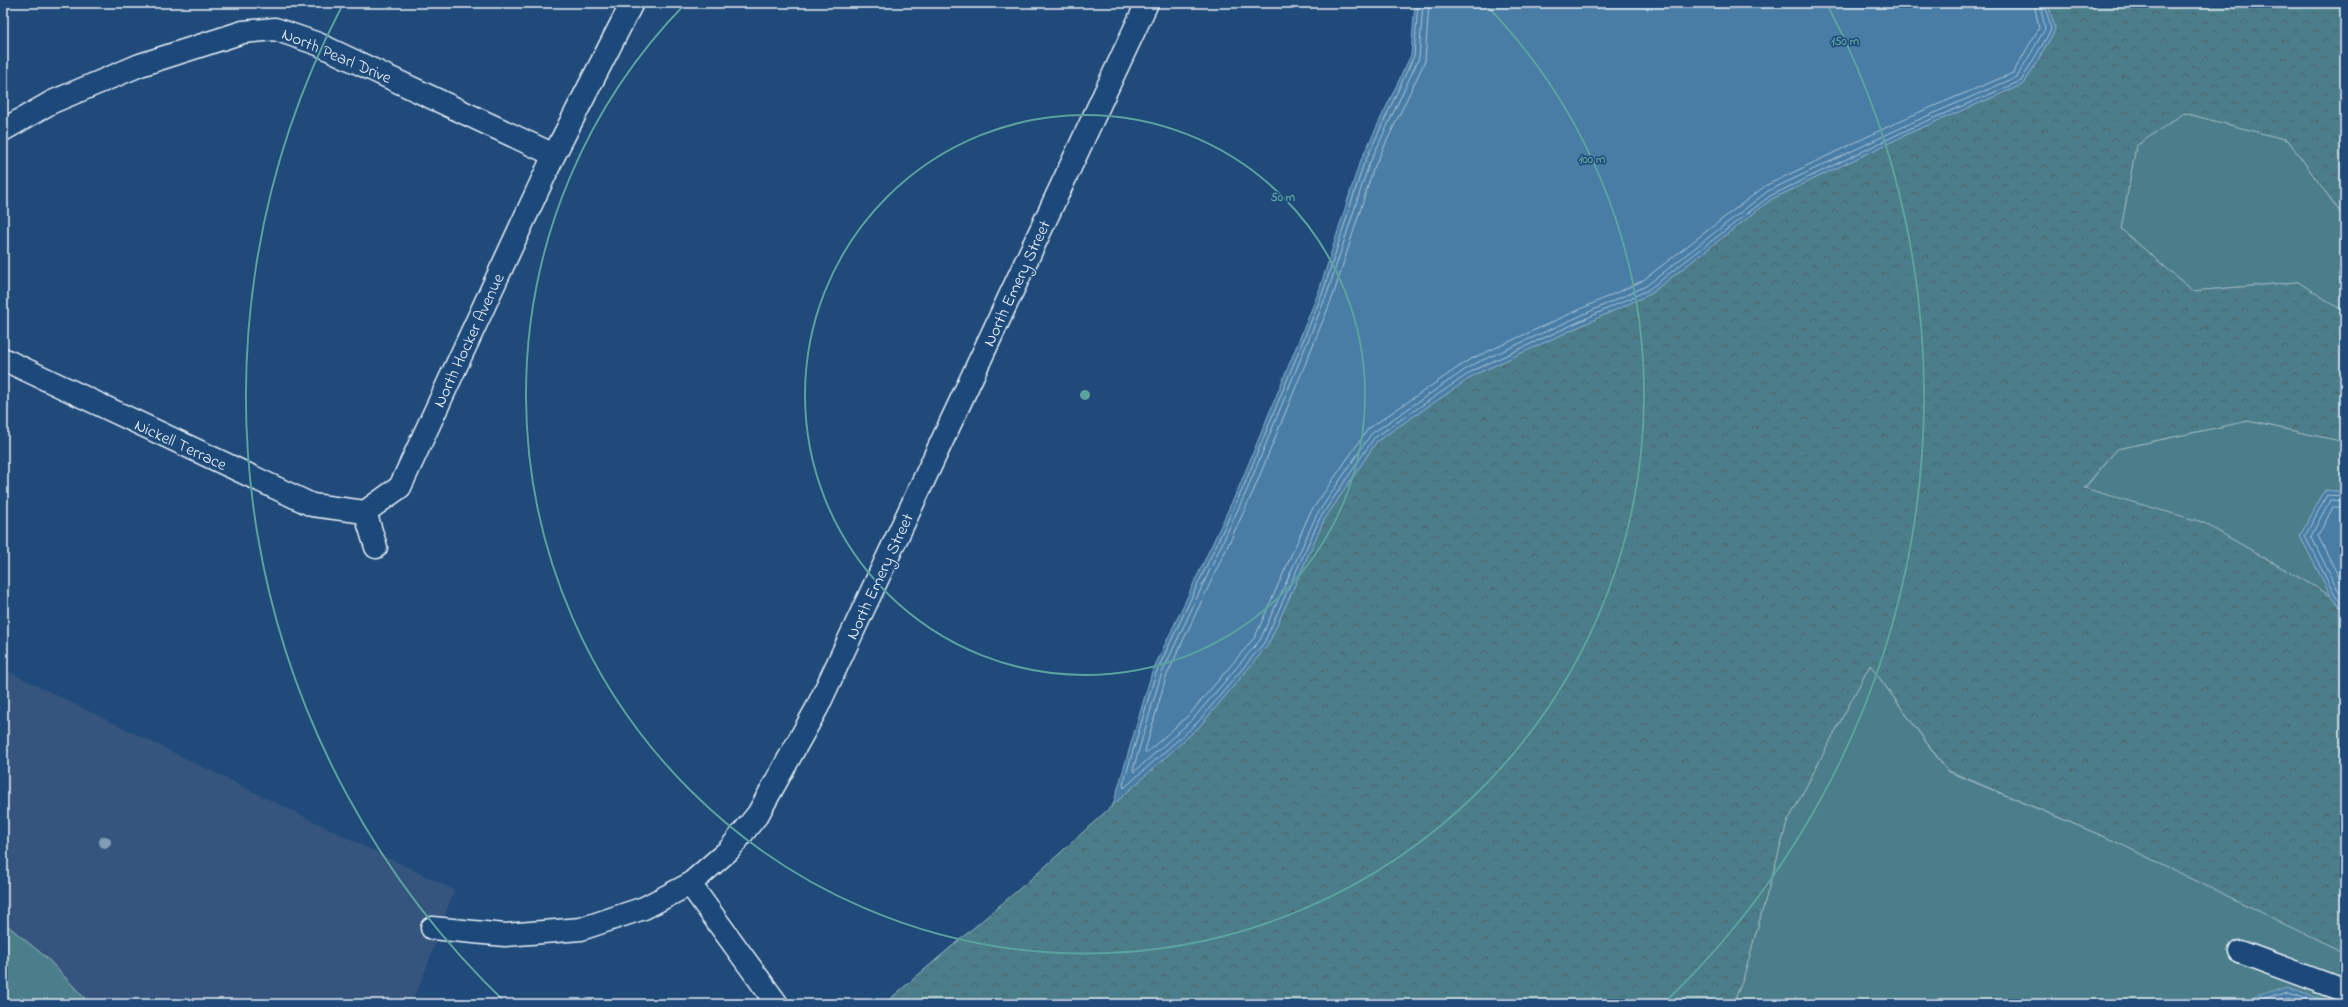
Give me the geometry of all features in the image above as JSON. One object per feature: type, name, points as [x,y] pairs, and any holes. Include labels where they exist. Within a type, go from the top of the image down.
[{"type":"street","name":"North Hocker Avenue","points":[[365,512],[400,486],[554,155],[632,3]]},
{"type":"street","name":"North Emery Street","points":[[432,928],[505,935],[581,929],[644,908],[690,884],[729,850],[758,814],[817,708],[1147,3]]},
{"type":"street","name":"North Pearl Drive","points":[[3,130],[52,102],[140,65],[243,32],[275,29],[318,44],[554,155]]},
{"type":"street","name":"Nickell Terrace","points":[[3,359],[312,505],[365,512]]},
{"type":"street","points":[[365,512],[376,547]]},
{"type":"street","points":[[690,884],[776,1004]]},
{"type":"street","points":[[2240,952],[2345,991]]},
{"type":"shaded area","points":[[3,669],[454,890],[422,980],[410,1004],[3,1004]]},
{"type":"green space","points":[[2048,3],[2345,3],[2345,219],[2288,140],[2184,113],[2136,146],[2121,229],[2193,291],[2298,282],[2345,312],[2345,442],[2248,421],[2117,449],[2084,488],[2202,522],[2331,596],[2345,612],[2345,953],[2112,840],[1947,770],[1870,665],[1787,823],[1743,979],[1733,1004],[884,1004],[1038,873],[1200,726],[1268,645],[1324,520],[1377,441],[1476,374],[1650,294],[1772,199],[1914,131],[2024,84],[2055,30]]},
{"type":"green space","points":[[2184,113],[2288,140],[2345,219],[2345,264],[2338,274],[2345,292],[2345,312],[2298,282],[2193,291],[2121,229],[2136,146]]},
{"type":"green space","points":[[2248,421],[2345,442],[2345,492],[2325,490],[2300,536],[2331,596],[2202,522],[2084,489],[2117,449]]},
{"type":"green space","points":[[1870,665],[1947,771],[2112,840],[2345,953],[2345,1004],[2246,1001],[2245,1004],[1733,1004],[1743,979],[1787,823]]},
{"type":"green space","points":[[3,922],[47,958],[90,1004],[3,1004]]},
{"type":"water","points":[[1415,3],[2048,3],[2055,30],[2024,84],[1914,131],[1772,199],[1650,294],[1476,374],[1377,441],[1324,520],[1268,645],[1200,726],[1113,805],[1152,672],[1239,487],[1319,291],[1359,164],[1411,55]]},
{"type":"water","points":[[2345,264],[2345,292],[2338,274]]},
{"type":"water","points":[[2325,490],[2345,492],[2345,612],[2331,596],[2300,536]]},
{"type":"water","points":[[2286,987],[2336,1004],[2245,1004],[2246,1001]]}]
